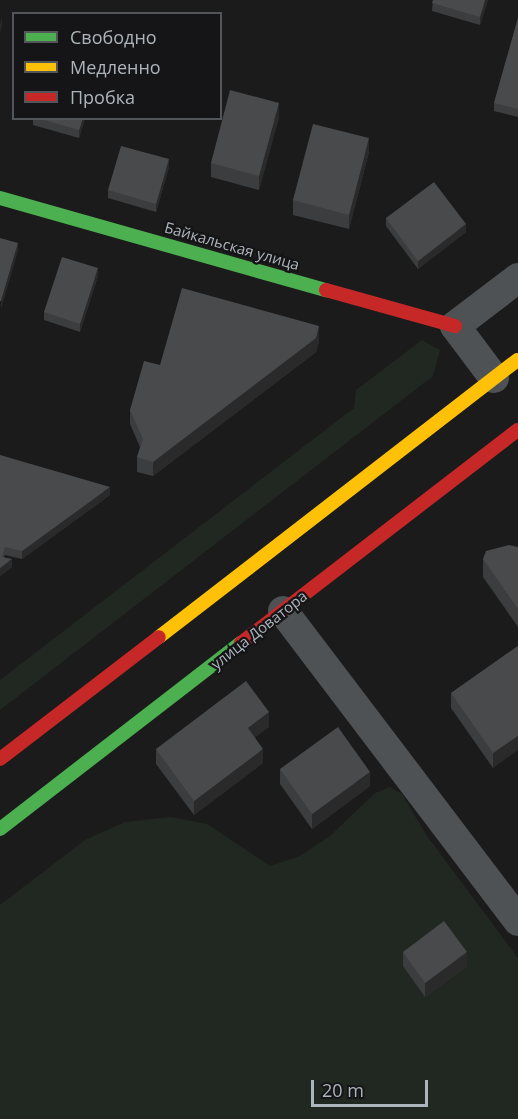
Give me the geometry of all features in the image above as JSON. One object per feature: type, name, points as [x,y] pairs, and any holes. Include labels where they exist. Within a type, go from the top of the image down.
[{"type":"main road","name":"Байкальская улица","points":[[0,198],[455,326]]},
{"type":"main road","points":[[0,759],[518,360]]},
{"type":"main road","name":"улица Доватора","points":[[0,829],[518,430]]},
{"type":"street","points":[[494,378],[455,326],[518,278]]},
{"type":"street","points":[[283,611],[518,921]]},
{"type":"shaded area","points":[[422,340],[440,350],[433,376],[0,710],[0,680],[354,408],[356,390]]},
{"type":"shaded area","points":[[390,787],[402,794],[427,836],[518,958],[518,1119],[0,1119],[0,905],[85,840],[125,822],[171,817],[207,824],[270,866],[300,856],[330,836],[375,793]]},
{"type":"building","points":[[433,0],[485,0],[480,17],[432,3]]},
{"type":"building","points":[[518,18],[518,109],[494,103]]},
{"type":"building","points":[[230,90],[279,103],[259,176],[211,163]]},
{"type":"building","points":[[44,120],[82,120],[79,130]]},
{"type":"building","points":[[313,124],[369,138],[349,215],[293,200]]},
{"type":"building","points":[[121,146],[169,159],[156,204],[108,190]]},
{"type":"building","points":[[434,182],[466,224],[418,261],[386,218]]},
{"type":"building","points":[[0,238],[18,243],[1,301],[0,301]]},
{"type":"building","points":[[62,257],[98,268],[80,324],[44,312]]},
{"type":"building","points":[[182,288],[319,326],[316,338],[153,462],[137,457],[143,439],[130,410],[144,361],[160,365]]},
{"type":"building","points":[[0,455],[110,487],[22,551],[5,547],[2,557],[12,559],[0,568]]},
{"type":"building","points":[[509,545],[518,547],[518,609],[483,559],[486,551]]},
{"type":"building","points":[[518,646],[518,736],[493,753],[451,693]]},
{"type":"building","points":[[246,681],[269,712],[248,728],[263,749],[194,801],[156,749]]},
{"type":"building","points":[[338,727],[370,772],[312,814],[280,769]]},
{"type":"building","points":[[444,921],[467,952],[425,983],[403,952]]},
{"type":"traffic: fast","points":[[0,198],[326,290]]},
{"type":"traffic: fast","points":[[0,829],[241,643]]},
{"type":"traffic: slow","points":[[159,637],[518,360]]},
{"type":"traffic: jam","points":[[326,290],[455,326]]},
{"type":"traffic: jam","points":[[241,643],[518,430]]},
{"type":"traffic: jam","points":[[0,759],[159,637]]}]
